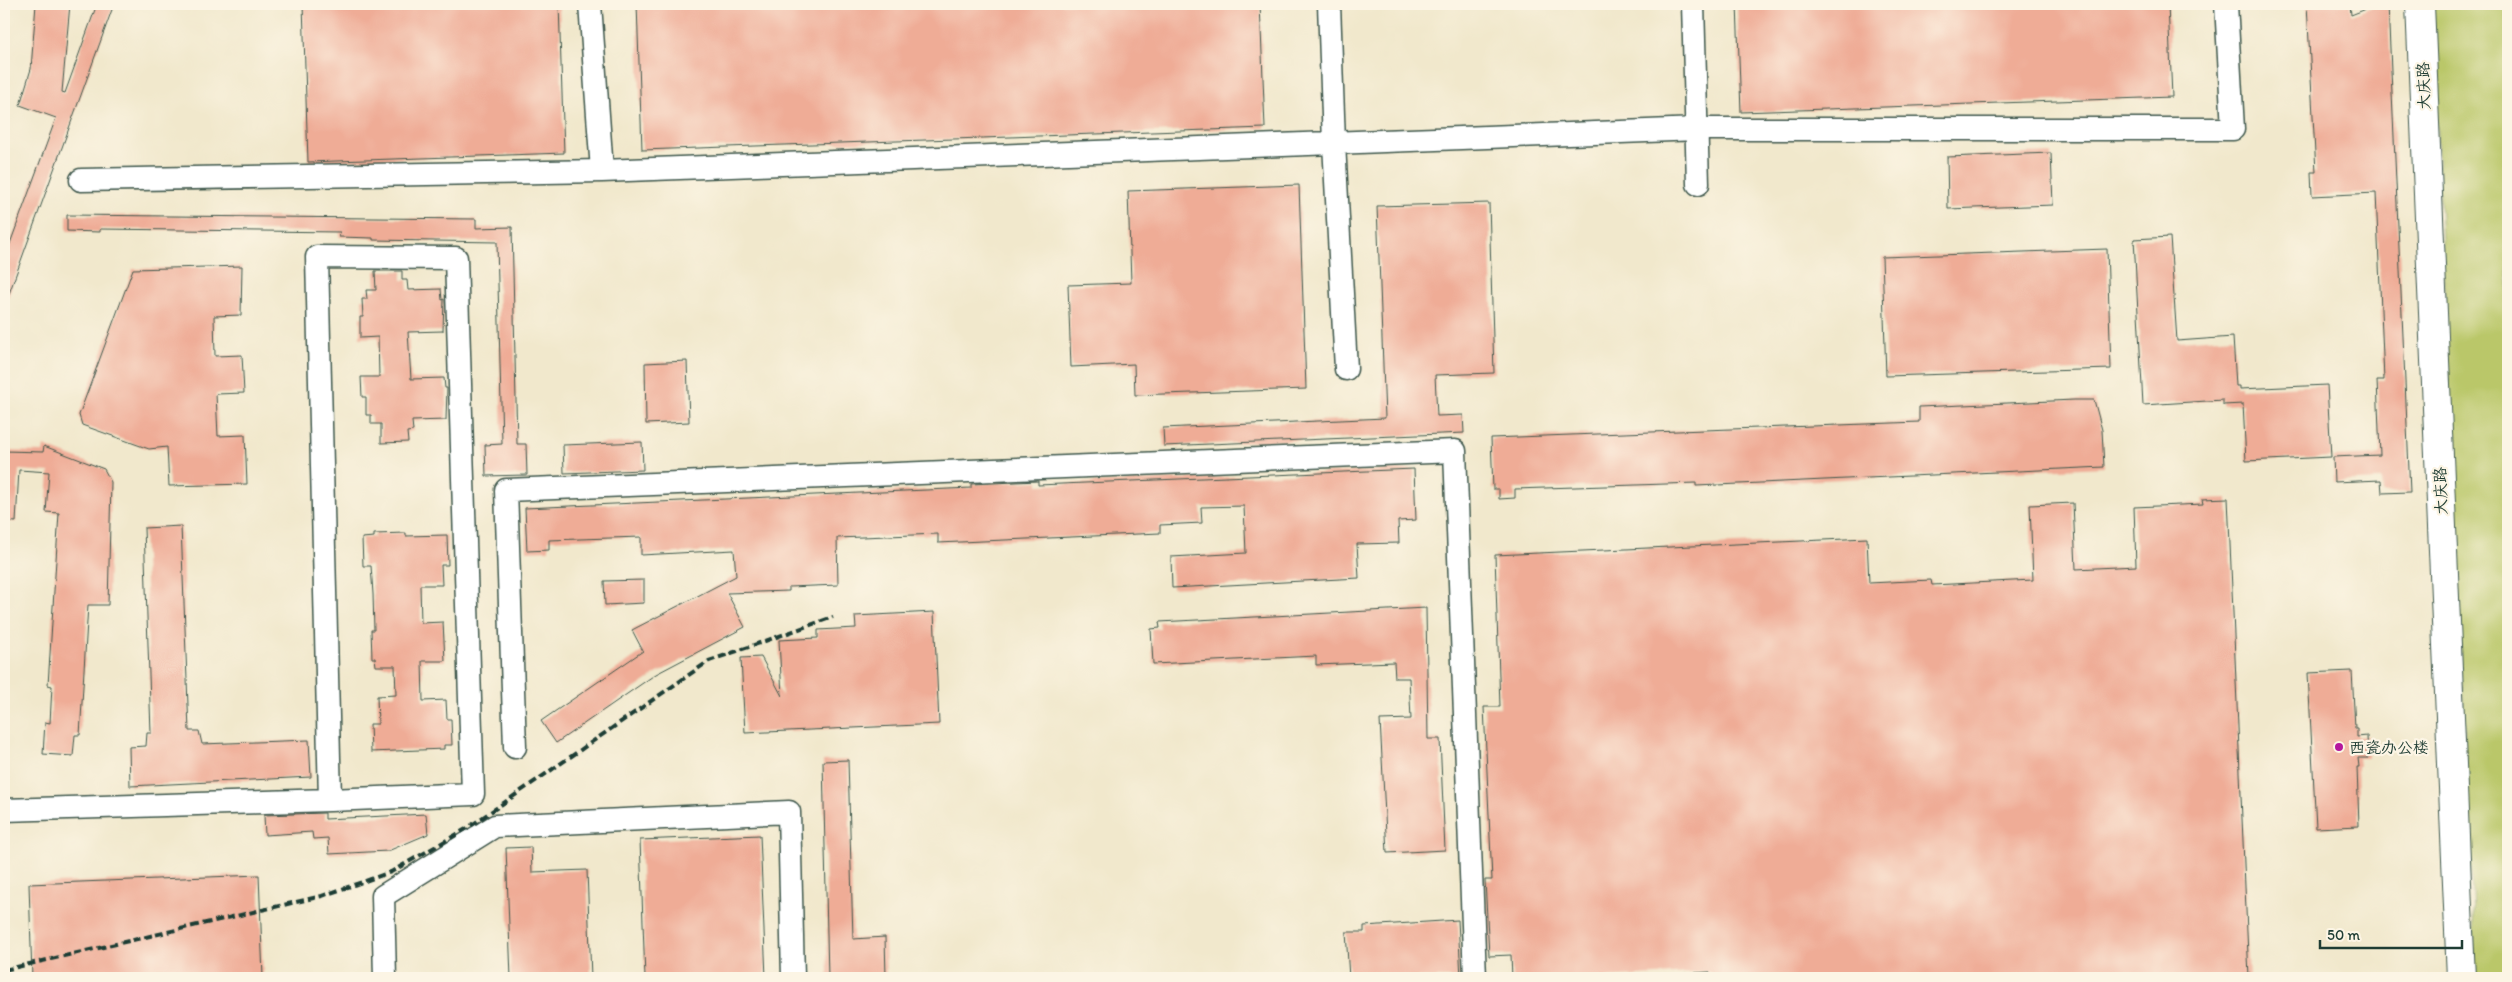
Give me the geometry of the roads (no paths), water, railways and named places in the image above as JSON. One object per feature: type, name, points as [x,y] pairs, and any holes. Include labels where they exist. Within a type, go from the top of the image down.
[{"type":"main road","name":"大庆路","points":[[2420,4],[2461,978]]},
{"type":"street","points":[[590,4],[602,171]]},
{"type":"street","points":[[1329,4],[1346,369]]},
{"type":"street","points":[[1693,4],[1698,129],[1698,184]]},
{"type":"street","points":[[81,180],[602,171],[1698,129],[2233,129],[2226,4]]},
{"type":"street","points":[[4,810],[330,800],[473,794],[456,258],[317,257],[330,800]]},
{"type":"street","points":[[514,747],[506,490],[1455,451],[1475,978]]},
{"type":"street","points":[[385,978],[383,896],[495,826],[789,812],[793,978]]},
{"type":"railway","points":[[4,970],[322,896],[391,872],[466,829],[709,661],[833,617]]},
{"type":"place","name":"西瓷办公楼","points":[[2339,747]]}]
